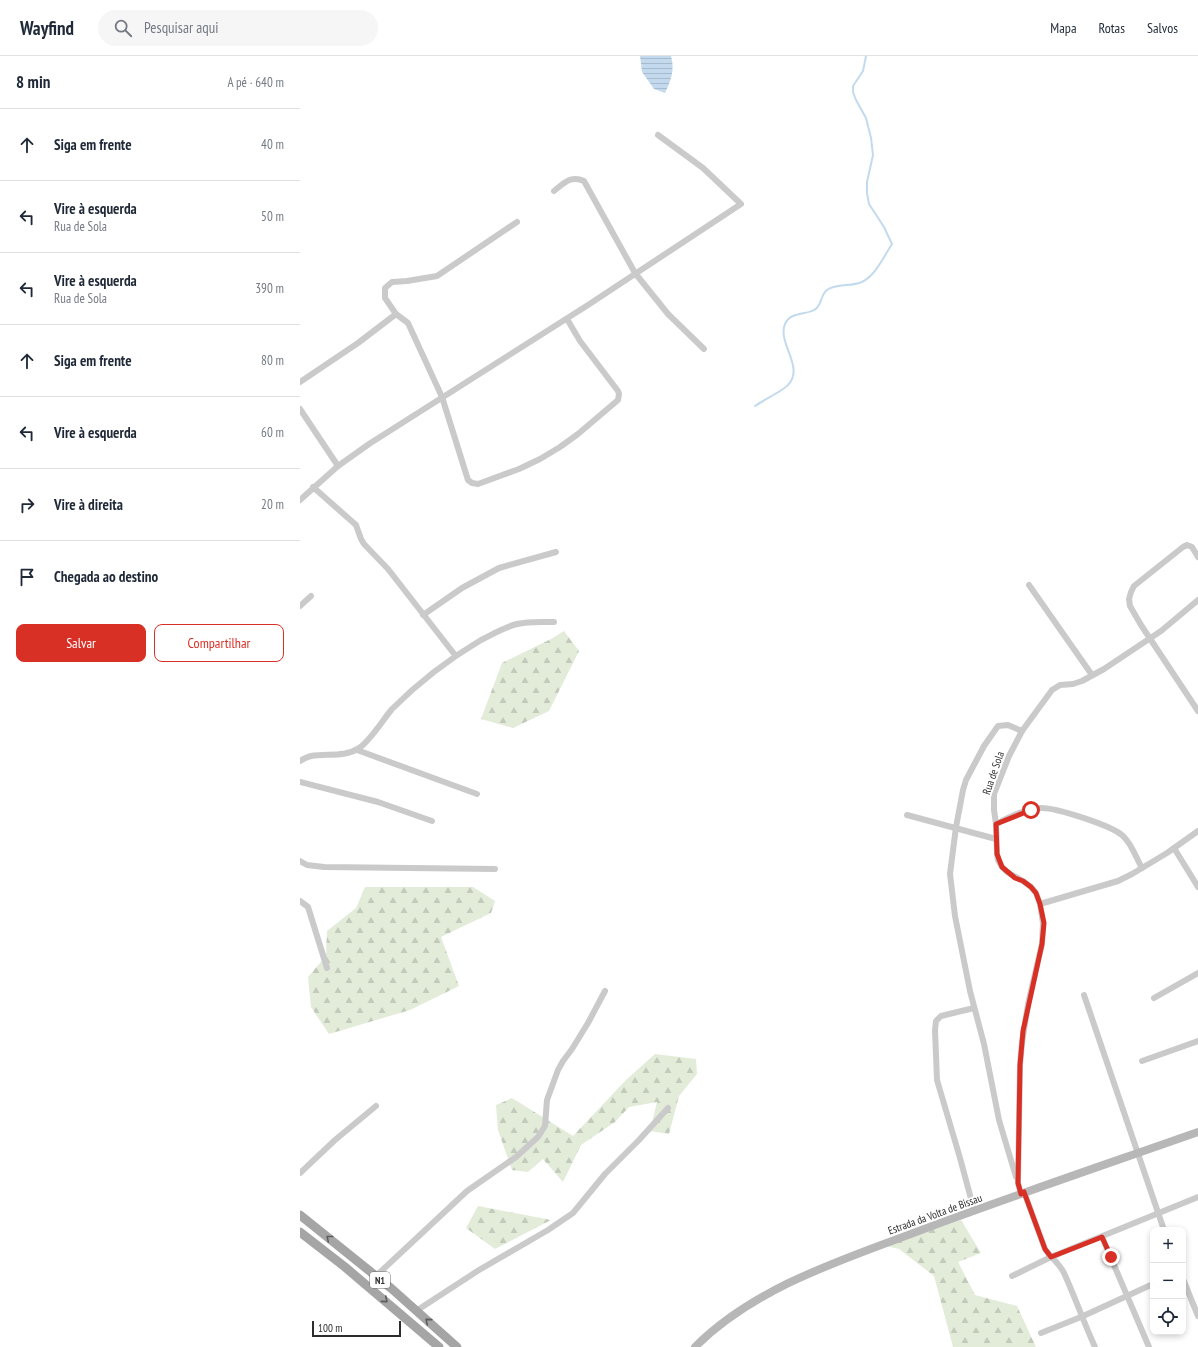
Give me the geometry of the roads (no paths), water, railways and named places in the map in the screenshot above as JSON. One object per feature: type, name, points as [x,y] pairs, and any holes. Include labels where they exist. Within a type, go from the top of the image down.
[{"type":"main road","name":"Estrada da Volta de Bissau","points":[[695,1347],[714,1329],[730,1317],[794,1279],[974,1210],[1198,1132]]},
{"type":"main road","name":"N1","points":[[300,1215],[376,1276],[458,1347]]},
{"type":"main road","name":"N1","points":[[300,1232],[351,1272],[439,1347]]},
{"type":"street","points":[[301,495],[369,444],[567,319],[741,204],[703,168],[658,135]]},
{"type":"street","points":[[554,191],[564,182],[577,178],[584,181],[635,273],[668,314],[704,349]]},
{"type":"street","points":[[517,222],[437,276],[392,282],[385,288],[385,298],[396,314],[408,323],[442,397],[468,480],[472,484],[478,484],[519,469],[540,459],[578,434],[617,402],[619,397],[618,391],[580,341],[567,319]]},
{"type":"street","points":[[300,382],[358,343],[396,314]]},
{"type":"street","points":[[300,410],[338,466]]},
{"type":"street","points":[[313,487],[356,525],[361,539],[388,569],[455,655]]},
{"type":"street","points":[[1198,557],[1192,547],[1187,544],[1183,546],[1134,586],[1129,599],[1130,606],[1198,711]]},
{"type":"street","points":[[423,615],[462,588],[499,568],[556,552]]},
{"type":"street","points":[[1029,584],[1092,675]]},
{"type":"street","points":[[300,606],[311,596]]},
{"type":"street","name":"Rua de Sola","points":[[1095,1347],[1081,1317],[1064,1273],[1059,1264],[1045,1249],[1018,1183],[1020,1065],[1023,1031],[1042,944],[1044,923],[1036,893],[1031,887],[1023,881],[1015,878],[1002,867],[997,854],[994,794],[1009,756],[1022,731],[1052,690],[1060,685],[1076,684],[1104,669],[1151,639],[1198,600]]},
{"type":"street","points":[[300,761],[310,756],[342,754],[357,750],[365,744],[384,718],[422,682],[455,655],[506,627],[518,624],[554,622]]},
{"type":"street","points":[[1018,1183],[999,1120],[984,1044],[974,1008],[959,939],[950,874],[956,827],[966,780],[990,736],[998,726],[1008,725],[1022,731]]},
{"type":"street","points":[[357,750],[476,794]]},
{"type":"street","points":[[300,782],[378,802],[432,821]]},
{"type":"street","points":[[996,824],[1031,810],[1043,808],[1056,810],[1110,828],[1120,833],[1128,842],[1142,868]]},
{"type":"street","points":[[907,815],[996,839]]},
{"type":"street","points":[[1040,904],[1118,881],[1142,868],[1198,831]]},
{"type":"street","points":[[1174,848],[1198,887]]},
{"type":"street","points":[[300,861],[307,865],[324,867],[494,869]]},
{"type":"street","points":[[300,902],[308,907],[327,968]]},
{"type":"street","points":[[1154,998],[1198,973]]},
{"type":"street","points":[[376,1276],[467,1191],[516,1157],[538,1137],[545,1126],[547,1100],[560,1065],[588,1023],[605,991]]},
{"type":"street","points":[[1084,995],[1163,1227]]},
{"type":"street","points":[[974,1008],[941,1016],[936,1021],[935,1030],[937,1080],[974,1210]]},
{"type":"street","points":[[1142,1061],[1198,1041]]},
{"type":"street","points":[[300,1173],[335,1140],[376,1106]]},
{"type":"street","points":[[416,1311],[479,1270],[548,1230],[573,1213],[605,1174],[668,1108]]},
{"type":"street","points":[[1012,1276],[1051,1257],[1198,1197]]},
{"type":"street","points":[[1102,1237],[1149,1347]]},
{"type":"street","points":[[1042,1333],[1150,1285]]},
{"type":"street","points":[[1186,1286],[1198,1316]]},
{"type":"water","points":[[640,56],[671,56],[673,66],[672,75],[665,93],[654,89],[642,72]]},
{"type":"waterway","points":[[755,406],[786,387],[792,378],[794,371],[784,339],[785,324],[787,320],[790,317],[810,312],[817,308],[827,290],[862,282],[867,279],[876,270],[892,244],[884,227],[869,204],[867,182],[873,155],[871,138],[866,118],[853,92],[853,86],[863,71],[866,56]]}]
